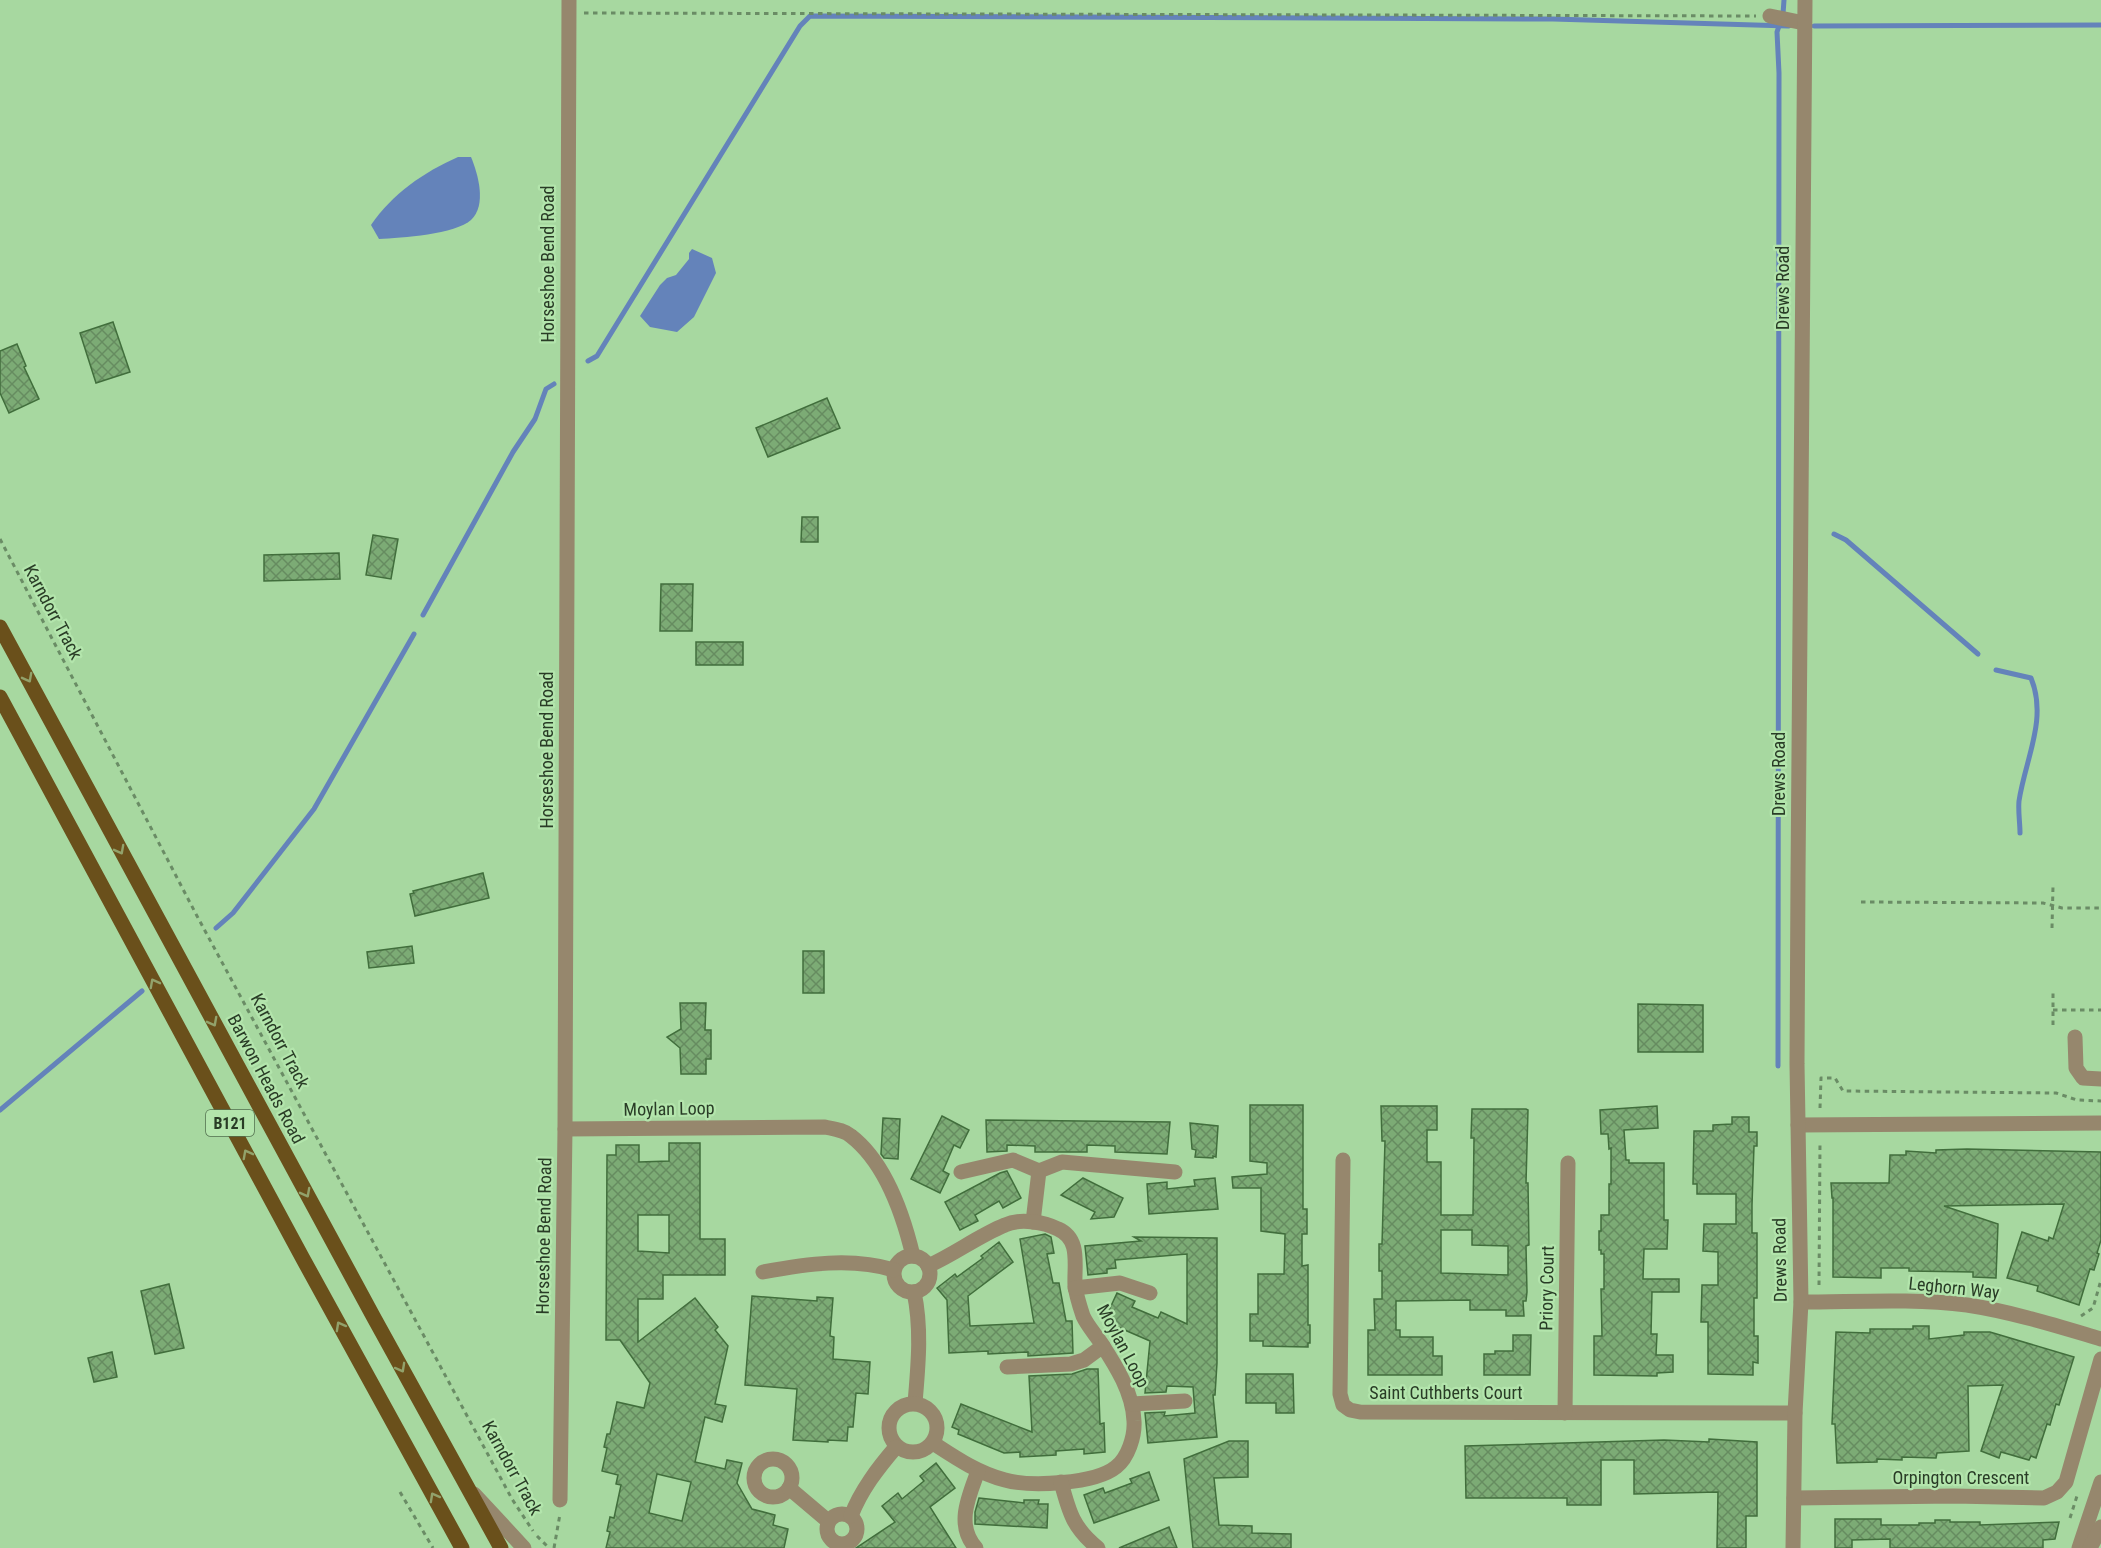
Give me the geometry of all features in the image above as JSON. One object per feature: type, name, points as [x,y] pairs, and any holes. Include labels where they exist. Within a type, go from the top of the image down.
[{"type":"main road","name":"Barwon Heads Road","points":[[0,627],[501,1548]]},
{"type":"main road","name":"B121","points":[[0,697],[462,1548]]},
{"type":"street","name":"Drews Road","points":[[1793,1548],[1795,1413],[1801,1302],[1798,878],[1805,0]]},
{"type":"street","name":"Horseshoe Bend Road","points":[[560,1500],[565,1129],[569,7]]},
{"type":"street","points":[[1770,16],[1804,23]]},
{"type":"street","points":[[2075,1037],[2076,1068],[2083,1078],[2101,1079]]},
{"type":"street","points":[[1798,1125],[2101,1123]]},
{"type":"street","name":"Moylan Loop","points":[[565,1129],[825,1126],[842,1130],[852,1136],[873,1160],[897,1200],[913,1256]]},
{"type":"street","points":[[961,1172],[1013,1160],[1039,1171],[1062,1162],[1175,1173]]},
{"type":"street","name":"Saint Cuthberts Court","points":[[1342,1160],[1340,1394],[1343,1405],[1350,1410],[1360,1412],[1795,1413]]},
{"type":"street","name":"Priory Court","points":[[1565,1413],[1568,1163]]},
{"type":"street","points":[[1033,1222],[1039,1171]]},
{"type":"street","name":"Moylan Loop","points":[[928,1266],[949,1257],[1007,1224],[1033,1222],[1057,1228],[1069,1235],[1075,1248],[1075,1288],[1084,1317],[1121,1377],[1132,1404],[1134,1423],[1131,1443],[1125,1458],[1116,1467],[1106,1473],[1081,1480],[1061,1482],[1030,1484],[1007,1481],[978,1471],[933,1443]]},
{"type":"street","points":[[913,1256],[922,1258],[928,1266],[930,1277],[920,1290],[909,1292],[898,1287],[894,1270],[899,1261],[913,1256]]},
{"type":"street","points":[[763,1272],[813,1263],[875,1264],[894,1270]]},
{"type":"street","points":[[1075,1288],[1120,1284],[1150,1293]]},
{"type":"street","points":[[915,1292],[919,1357],[915,1403]]},
{"type":"street","name":"Leghorn Way","points":[[1801,1302],[1924,1302],[1966,1305],[2018,1315],[2101,1339]]},
{"type":"street","points":[[1007,1366],[1071,1364],[1084,1360],[1103,1346]]},
{"type":"street","name":"Orpington Crescent","points":[[1794,1498],[1954,1496],[2044,1498],[2057,1492],[2066,1482],[2101,1359]]},
{"type":"street","points":[[1132,1404],[1185,1401]]},
{"type":"street","points":[[915,1403],[930,1410],[938,1426],[933,1443],[927,1449],[911,1453],[896,1447],[888,1431],[889,1423],[898,1408],[915,1403]]},
{"type":"street","points":[[851,1516],[856,1502],[871,1479],[896,1447]]},
{"type":"street","points":[[976,1548],[966,1533],[964,1518],[967,1501],[978,1471]]},
{"type":"street","points":[[1061,1482],[1069,1513],[1078,1529],[1098,1548]]},
{"type":"street","points":[[2079,1548],[2101,1482]]},
{"type":"street","points":[[466,1486],[524,1548]]},
{"type":"street","points":[[789,1488],[828,1521]]},
{"type":"street","points":[[836,1515],[851,1516],[857,1529],[853,1539],[844,1544],[835,1542],[828,1544],[826,1530],[828,1521],[836,1515]]},
{"type":"street","points":[[2090,1548],[2101,1527]]},
{"type":"path","points":[[569,7],[1196,14],[1770,16]]},
{"type":"path","name":"Karndorr Track","points":[[0,539],[197,916],[512,1499],[535,1534],[549,1548]]},
{"type":"path","points":[[2052,928],[2053,886]]},
{"type":"path","points":[[1861,902],[2043,903],[2062,908],[2101,908]]},
{"type":"path","points":[[2052,1025],[2053,989]]},
{"type":"path","points":[[2053,1010],[2101,1010]]},
{"type":"path","points":[[400,1492],[433,1548]]},
{"type":"path","points":[[554,1548],[558,1532],[560,1500]]},
{"type":"water","points":[[458,157],[471,157],[480,189],[479,206],[471,220],[464,225],[441,232],[379,239],[371,225],[389,203],[421,177]]},
{"type":"water","points":[[692,249],[712,258],[716,273],[694,317],[677,332],[650,327],[640,316],[660,285],[667,278],[676,275],[689,259]]},
{"type":"building","points":[[113,322],[130,372],[96,383],[80,333]]},
{"type":"building","points":[[17,344],[26,366],[24,367],[39,399],[9,413],[0,393],[0,351]]},
{"type":"building","points":[[827,398],[840,428],[768,457],[756,428]]},
{"type":"building","points":[[802,517],[818,517],[818,542],[801,542]]},
{"type":"building","points":[[373,535],[398,539],[391,579],[366,575]]},
{"type":"building","points":[[339,553],[340,579],[264,581],[264,555]]},
{"type":"building","points":[[661,584],[693,584],[692,631],[660,631]]},
{"type":"building","points":[[696,642],[743,642],[743,665],[696,665]]},
{"type":"building","points":[[483,873],[489,898],[415,916],[410,894],[414,893],[413,891]]},
{"type":"building","points":[[412,946],[414,963],[369,968],[367,952]]},
{"type":"building","points":[[803,951],[824,951],[824,993],[803,993]]},
{"type":"building","points":[[680,1003],[706,1003],[705,1030],[711,1030],[711,1059],[706,1059],[706,1074],[681,1074],[680,1048],[667,1037],[681,1029]]},
{"type":"building","points":[[1638,1004],[1703,1005],[1703,1052],[1638,1052]]},
{"type":"building","points":[[1250,1105],[1303,1105],[1303,1209],[1307,1209],[1307,1234],[1302,1234],[1302,1266],[1308,1265],[1310,1343],[1308,1347],[1263,1346],[1263,1341],[1250,1341],[1250,1314],[1258,1314],[1258,1274],[1284,1274],[1285,1234],[1261,1231],[1261,1188],[1233,1188],[1232,1177],[1267,1174],[1267,1163],[1250,1161]]},
{"type":"building","points":[[1381,1106],[1437,1106],[1437,1130],[1427,1130],[1427,1162],[1441,1162],[1441,1215],[1473,1215],[1472,1109],[1528,1110],[1526,1183],[1528,1183],[1529,1245],[1526,1246],[1527,1292],[1526,1301],[1523,1301],[1524,1316],[1506,1316],[1506,1310],[1470,1310],[1470,1300],[1396,1301],[1396,1330],[1400,1330],[1400,1337],[1433,1337],[1433,1356],[1442,1356],[1442,1375],[1368,1375],[1368,1330],[1375,1330],[1374,1299],[1382,1299],[1379,1244],[1382,1244],[1385,1141],[1382,1141]],"holes":[[[1441,1230],[1472,1230],[1472,1245],[1508,1246],[1508,1275],[1441,1273]]]},
{"type":"building","points":[[1657,1106],[1658,1128],[1624,1130],[1626,1160],[1629,1160],[1629,1163],[1664,1163],[1664,1220],[1668,1220],[1667,1249],[1644,1249],[1643,1279],[1679,1279],[1679,1292],[1652,1292],[1651,1334],[1657,1334],[1656,1355],[1673,1355],[1673,1372],[1657,1373],[1657,1376],[1594,1375],[1594,1336],[1602,1336],[1601,1289],[1604,1289],[1604,1254],[1601,1254],[1599,1250],[1599,1231],[1601,1231],[1601,1215],[1609,1215],[1609,1184],[1611,1184],[1611,1148],[1609,1149],[1608,1134],[1601,1134],[1600,1110]]},
{"type":"building","points":[[942,1116],[969,1130],[960,1148],[954,1145],[943,1171],[949,1174],[940,1193],[911,1179]]},
{"type":"building","points":[[1732,1117],[1749,1117],[1749,1132],[1757,1132],[1757,1146],[1754,1146],[1752,1233],[1757,1233],[1757,1298],[1754,1298],[1754,1336],[1758,1336],[1758,1363],[1753,1362],[1753,1375],[1708,1374],[1708,1322],[1701,1322],[1702,1285],[1718,1285],[1718,1252],[1703,1251],[1704,1224],[1736,1224],[1736,1194],[1697,1194],[1697,1184],[1693,1184],[1694,1131],[1713,1131],[1713,1125],[1732,1124]]},
{"type":"building","points":[[883,1118],[900,1119],[898,1159],[884,1158],[881,1154]]},
{"type":"building","points":[[986,1120],[1170,1122],[1167,1154],[1115,1152],[1115,1146],[1087,1145],[1087,1152],[1035,1152],[1035,1146],[1007,1145],[1007,1151],[987,1152]]},
{"type":"building","points":[[1190,1123],[1218,1126],[1216,1157],[1195,1157],[1196,1150],[1192,1149]]},
{"type":"building","points":[[669,1143],[700,1143],[700,1239],[725,1239],[725,1275],[663,1275],[663,1299],[638,1299],[638,1342],[695,1298],[718,1327],[715,1330],[728,1346],[715,1404],[726,1406],[722,1422],[705,1417],[695,1462],[725,1469],[727,1460],[742,1463],[737,1483],[752,1509],[775,1515],[773,1525],[788,1529],[784,1548],[606,1548],[610,1532],[607,1531],[610,1517],[614,1518],[621,1485],[616,1484],[618,1475],[602,1471],[607,1448],[604,1447],[607,1434],[610,1434],[617,1402],[644,1408],[650,1383],[620,1340],[606,1340],[607,1155],[616,1155],[616,1145],[639,1145],[639,1162],[669,1161]],"holes":[[[638,1215],[669,1215],[669,1253],[638,1251]],[[657,1474],[691,1482],[682,1521],[649,1513]]]},
{"type":"building","points":[[1936,1150],[2101,1152],[2101,1240],[2097,1253],[2099,1254],[2094,1270],[2090,1269],[2079,1305],[2037,1291],[2038,1286],[2007,1278],[2022,1232],[2048,1241],[2049,1237],[2053,1239],[2064,1204],[1944,1206],[1998,1224],[1996,1278],[1973,1277],[1973,1272],[1909,1271],[1909,1268],[1881,1268],[1881,1278],[1833,1277],[1831,1183],[1889,1183],[1890,1155],[1906,1155],[1906,1151],[1936,1153]]},
{"type":"building","points":[[1007,1171],[1021,1198],[1003,1208],[999,1201],[975,1215],[978,1221],[960,1230],[945,1202]]},
{"type":"building","points":[[1083,1178],[1123,1198],[1114,1217],[1091,1219],[1095,1212],[1061,1195]]},
{"type":"building","points":[[1215,1178],[1218,1209],[1149,1214],[1147,1184],[1167,1182],[1167,1189],[1195,1186],[1194,1180]]},
{"type":"building","points":[[1045,1234],[1051,1237],[1054,1253],[1047,1254],[1053,1283],[1059,1283],[1066,1321],[1072,1321],[1073,1353],[1028,1356],[1028,1352],[949,1353],[947,1300],[937,1288],[955,1274],[957,1277],[983,1258],[981,1256],[999,1242],[1013,1262],[968,1296],[970,1326],[1034,1323],[1020,1239]]},
{"type":"building","points":[[1134,1237],[1217,1238],[1217,1363],[1215,1395],[1213,1395],[1217,1437],[1148,1443],[1145,1413],[1165,1412],[1164,1416],[1195,1413],[1193,1387],[1167,1386],[1166,1392],[1145,1393],[1150,1341],[1104,1321],[1117,1293],[1135,1301],[1132,1307],[1158,1318],[1161,1312],[1187,1324],[1187,1254],[1115,1260],[1116,1268],[1107,1269],[1107,1273],[1088,1275],[1085,1246],[1141,1241]]},
{"type":"building","points":[[169,1284],[184,1348],[155,1354],[141,1291]]},
{"type":"building","points":[[752,1296],[817,1301],[817,1297],[833,1298],[830,1336],[834,1337],[833,1359],[870,1362],[868,1394],[856,1393],[853,1427],[848,1427],[847,1441],[793,1440],[797,1389],[745,1385]]},
{"type":"building","points":[[1913,1326],[1929,1326],[1929,1339],[1964,1335],[1964,1332],[1990,1332],[2074,1357],[2059,1405],[2056,1404],[2050,1425],[2047,1424],[2036,1458],[2031,1456],[2029,1460],[2001,1452],[1999,1458],[1981,1451],[2003,1385],[1968,1386],[1969,1451],[1937,1453],[1936,1458],[1902,1457],[1902,1460],[1877,1459],[1877,1462],[1837,1463],[1835,1424],[1832,1424],[1836,1332],[1870,1333],[1870,1329],[1913,1329]]},
{"type":"building","points":[[1513,1335],[1531,1335],[1530,1375],[1484,1375],[1484,1354],[1495,1354],[1495,1351],[1513,1351]]},
{"type":"building","points":[[112,1352],[117,1377],[94,1382],[88,1358]]},
{"type":"building","points":[[1087,1369],[1098,1369],[1100,1424],[1104,1423],[1105,1452],[1084,1454],[1084,1449],[1056,1451],[1056,1455],[1020,1457],[1020,1452],[1004,1453],[958,1434],[959,1430],[952,1427],[961,1404],[1032,1432],[1029,1376],[1072,1374]]},
{"type":"building","points":[[1246,1374],[1293,1374],[1294,1413],[1276,1413],[1276,1403],[1246,1403]]},
{"type":"building","points":[[1709,1439],[1757,1442],[1757,1516],[1746,1516],[1746,1548],[1717,1548],[1718,1492],[1634,1494],[1634,1460],[1601,1460],[1601,1505],[1567,1505],[1567,1498],[1466,1498],[1465,1446],[1664,1440],[1709,1442]]},
{"type":"building","points":[[1229,1441],[1248,1441],[1248,1477],[1214,1478],[1219,1525],[1252,1526],[1252,1533],[1291,1534],[1291,1548],[1193,1548],[1184,1459]]},
{"type":"building","points":[[936,1463],[955,1488],[930,1507],[956,1548],[856,1548],[895,1522],[882,1506],[898,1493],[902,1499],[924,1481],[920,1476]]},
{"type":"building","points":[[1149,1472],[1159,1500],[1094,1523],[1084,1495],[1103,1488],[1105,1493],[1132,1483],[1130,1479]]},
{"type":"building","points":[[979,1498],[1024,1503],[1024,1500],[1039,1500],[1038,1504],[1048,1504],[1047,1528],[975,1524],[975,1512]]},
{"type":"building","points":[[1835,1519],[1881,1519],[1881,1525],[1919,1525],[1919,1523],[1935,1523],[1935,1520],[1980,1522],[1980,1525],[2059,1522],[2055,1539],[2043,1540],[2043,1548],[1890,1548],[1890,1539],[1852,1540],[1852,1548],[1835,1548]]},
{"type":"building","points":[[1169,1527],[1177,1548],[1119,1548]]},
{"type":"waterway","points":[[1778,1066],[1779,73],[1777,32],[1783,14],[1784,0]]},
{"type":"waterway","points":[[588,361],[597,356],[800,26],[810,16],[1553,19],[1789,26]]},
{"type":"waterway","points":[[1814,26],[2101,25]]},
{"type":"waterway","points":[[423,615],[513,452],[535,419],[546,389],[554,384]]},
{"type":"waterway","points":[[1834,534],[1846,540],[1978,654]]},
{"type":"waterway","points":[[216,928],[233,913],[314,809],[414,634]]},
{"type":"waterway","points":[[1996,670],[2031,678],[2036,693],[2034,740],[2019,801],[2020,833]]},
{"type":"waterway","points":[[0,1110],[142,991]]}]
